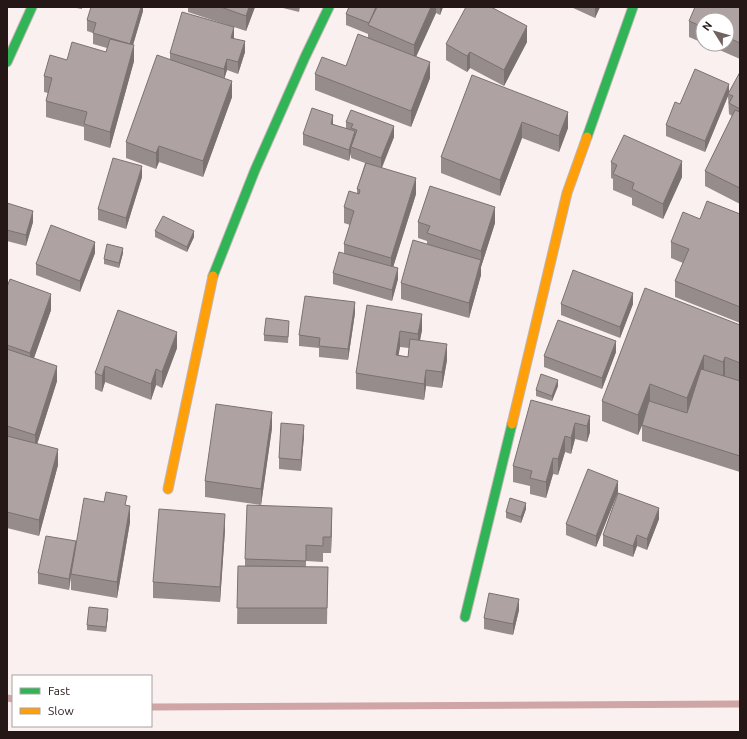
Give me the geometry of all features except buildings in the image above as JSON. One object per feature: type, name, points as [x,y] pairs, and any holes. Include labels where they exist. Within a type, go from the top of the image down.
[{"type":"street","points":[[7,62],[32,7]]},
{"type":"street","points":[[168,489],[214,274],[255,170],[329,7]]},
{"type":"street","points":[[465,616],[567,193],[633,7]]},
{"type":"waterway","points":[[7,698],[12,699]]},
{"type":"waterway","points":[[152,707],[740,704]]},
{"type":"traffic: fast","points":[[7,62],[32,7]]},
{"type":"traffic: fast","points":[[213,276],[255,170],[329,7]]},
{"type":"traffic: fast","points":[[587,137],[633,7]]},
{"type":"traffic: fast","points":[[465,617],[512,424]]},
{"type":"traffic: slow","points":[[512,424],[567,193],[587,137]]},
{"type":"traffic: slow","points":[[168,489],[213,276]]}]
